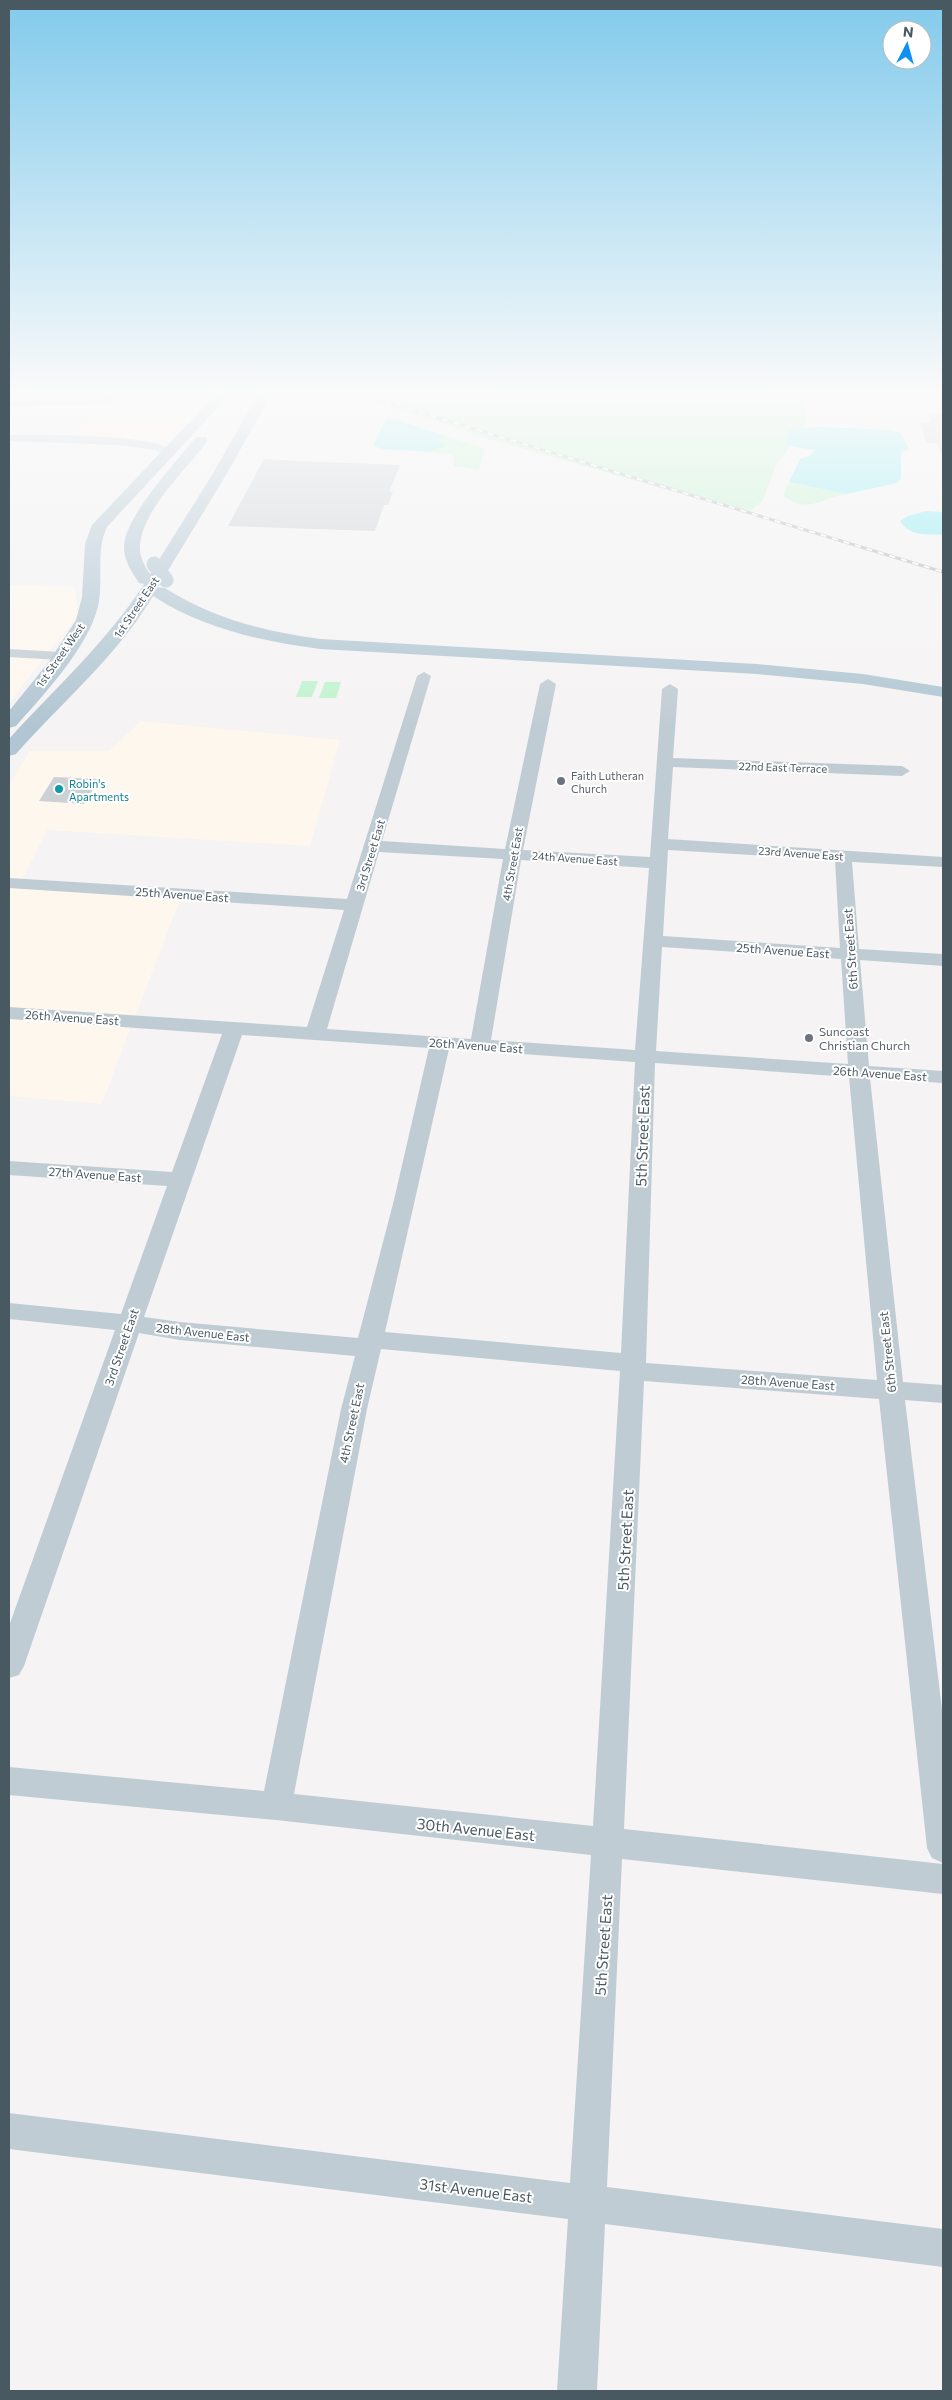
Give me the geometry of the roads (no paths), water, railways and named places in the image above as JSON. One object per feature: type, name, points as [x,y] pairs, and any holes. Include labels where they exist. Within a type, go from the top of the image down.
[{"type":"main road","name":"1st Street West","points":[[9,724],[34,693],[83,623],[91,596],[92,546],[97,531],[105,519],[120,503]]},
{"type":"main road","points":[[149,557],[134,562],[133,537],[137,526],[156,503]]},
{"type":"main road","points":[[170,503],[157,520],[149,557],[162,586],[188,610],[216,621],[257,633],[303,642],[371,649],[757,669],[845,677],[943,692]]},
{"type":"main road","name":"1st Street East","points":[[39,717],[103,652],[140,603],[202,503]]},
{"type":"main road","points":[[162,586],[225,614],[278,629],[325,636],[809,662],[943,678]]},
{"type":"main road","points":[[91,596],[112,609],[140,603]]},
{"type":"main road","points":[[9,750],[39,717],[69,661],[61,656]]},
{"type":"main road","points":[[9,736],[11,730],[9,724],[26,722],[39,717]]},
{"type":"street","points":[[9,653],[61,656]]},
{"type":"street","name":"3rd Street East","points":[[315,1034],[424,676]]},
{"type":"street","name":"4th Street East","points":[[480,1046],[513,854],[548,684]]},
{"type":"street","name":"5th Street East","points":[[577,2391],[609,1844],[634,1367],[645,1056],[670,689]]},
{"type":"street","name":"22nd East Terrace","points":[[664,762],[902,771]]},
{"type":"street","name":"24th Avenue East","points":[[373,846],[513,854],[658,853]]},
{"type":"street","name":"23rd Avenue East","points":[[658,853],[843,856],[943,862]]},
{"type":"street","name":"6th Street East","points":[[843,856],[859,1071],[891,1390],[943,1848]]},
{"type":"street","name":"25th Avenue East","points":[[9,882],[354,904]]},
{"type":"street","name":"25th Avenue East","points":[[652,941],[943,960]]},
{"type":"street","name":"26th Avenue East","points":[[9,1013],[943,1077]]},
{"type":"street","name":"3rd Street East","points":[[9,1666],[234,1029]]},
{"type":"street","name":"4th Street East","points":[[276,1806],[369,1344],[405,1200],[440,1043]]},
{"type":"street","name":"27th Avenue East","points":[[9,1168],[181,1180]]},
{"type":"street","name":"28th Avenue East","points":[[9,1312],[129,1323],[180,1331],[369,1344],[943,1394]]},
{"type":"street","name":"30th Avenue East","points":[[9,1781],[276,1806],[609,1844],[943,1879]]},
{"type":"street","name":"31st Avenue East","points":[[9,2130],[943,2248]]},
{"type":"water","points":[[926,511],[943,512],[943,535],[914,532],[909,530],[900,521],[908,516]]},
{"type":"railway","points":[[717,503],[943,572]]},
{"type":"place","name":"Faith Lutheran Church","points":[[561,781]]},
{"type":"place","name":"Robin's Apartments","points":[[59,789]]},
{"type":"place","name":"Suncoast Christian Church","points":[[809,1038]]}]
